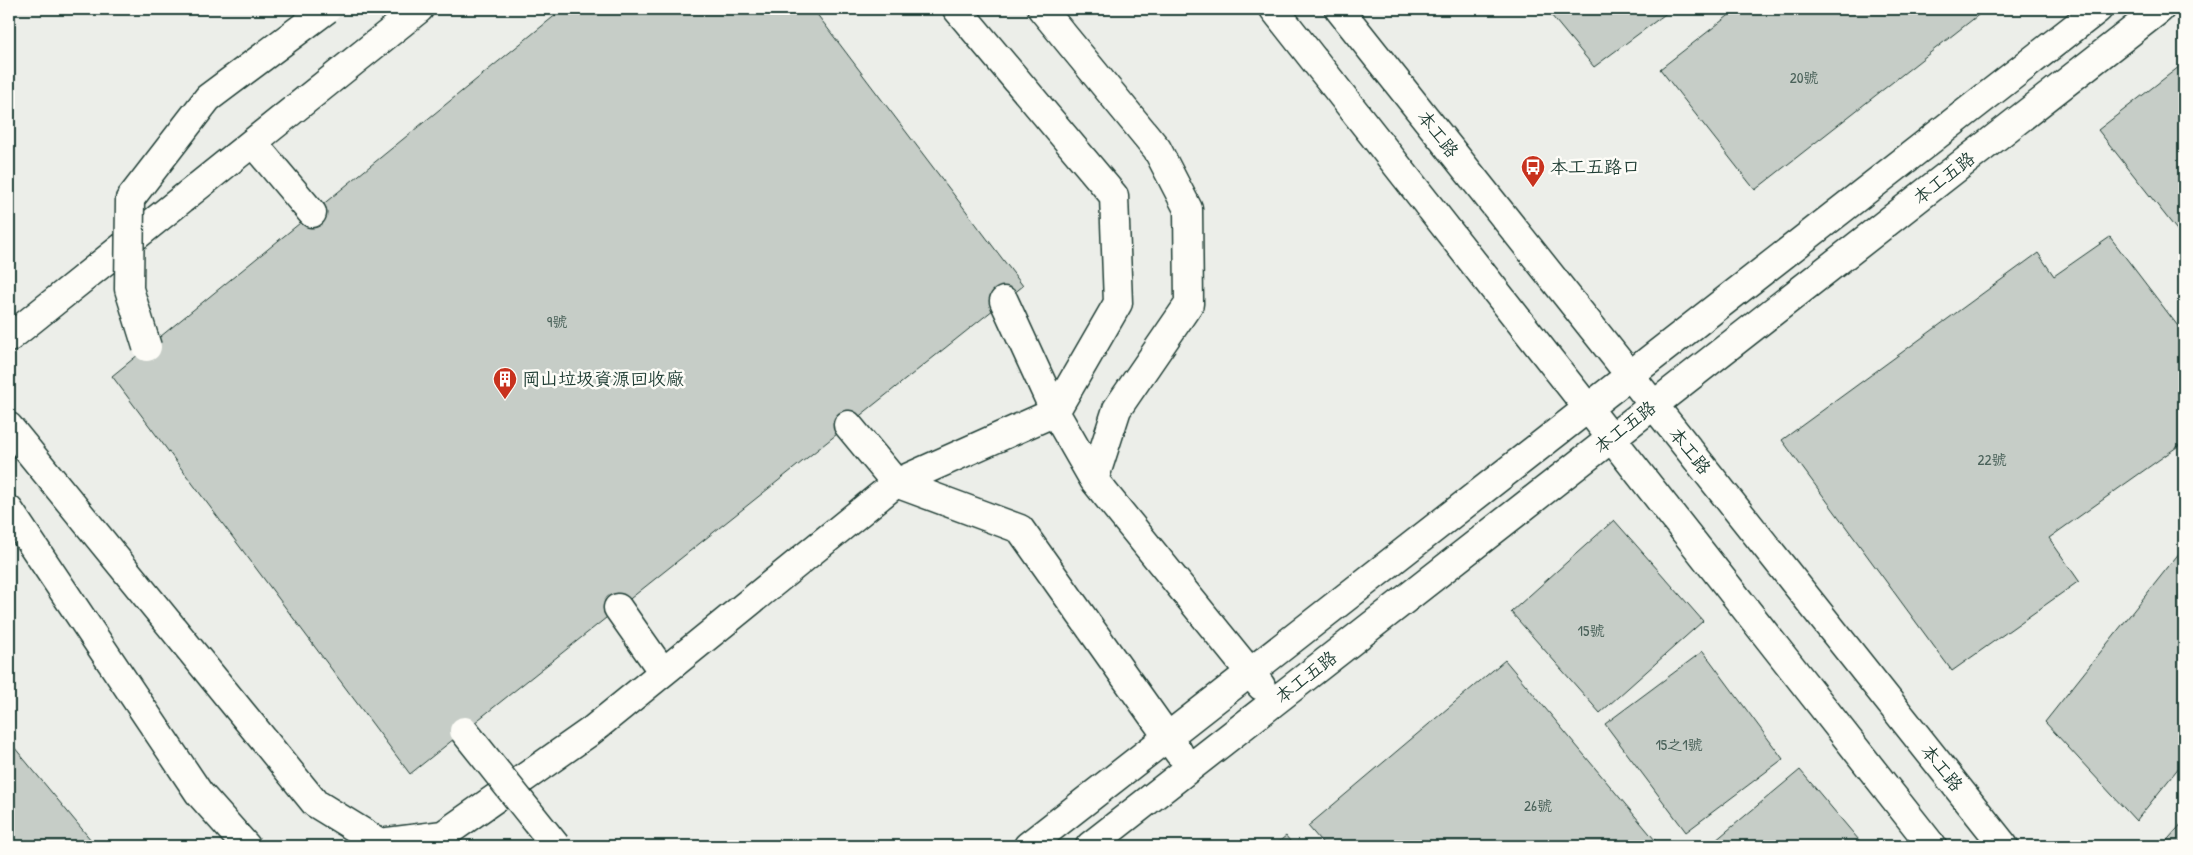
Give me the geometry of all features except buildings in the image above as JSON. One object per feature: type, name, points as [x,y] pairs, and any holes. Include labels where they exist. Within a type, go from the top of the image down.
[{"type":"street","points":[[147,348],[129,290],[130,199],[208,98],[327,9]]},
{"type":"street","points":[[9,338],[418,9]]},
{"type":"street","points":[[9,427],[316,803],[380,843],[443,835],[591,731],[896,483],[1056,412],[1118,303],[1114,196],[957,9]]},
{"type":"street","points":[[1042,9],[1157,149],[1188,210],[1188,304],[1117,410],[1094,480]]},
{"type":"street","points":[[1274,9],[1589,407],[1932,846]]},
{"type":"street","name":"本工路","points":[[1339,9],[2004,846]]},
{"type":"street","points":[[1028,846],[2098,9]]},
{"type":"street","name":"本工五路","points":[[1090,846],[2160,9]]},
{"type":"street","points":[[253,143],[312,213]]},
{"type":"street","points":[[1004,301],[1056,412],[1094,480],[1251,672],[1274,703]]},
{"type":"street","points":[[848,425],[896,483],[1020,529],[1190,768]]},
{"type":"street","points":[[9,510],[199,793],[246,846]]},
{"type":"street","points":[[618,608],[663,672]]},
{"type":"street","points":[[464,730],[556,846]]},
{"type":"shaded area","points":[[9,9],[2184,9],[2184,846],[9,846]]},
{"type":"place","name":"本工五路口","points":[[1533,188]]},
{"type":"place","name":"岡山垃圾資源回收廠","points":[[505,400]]}]
